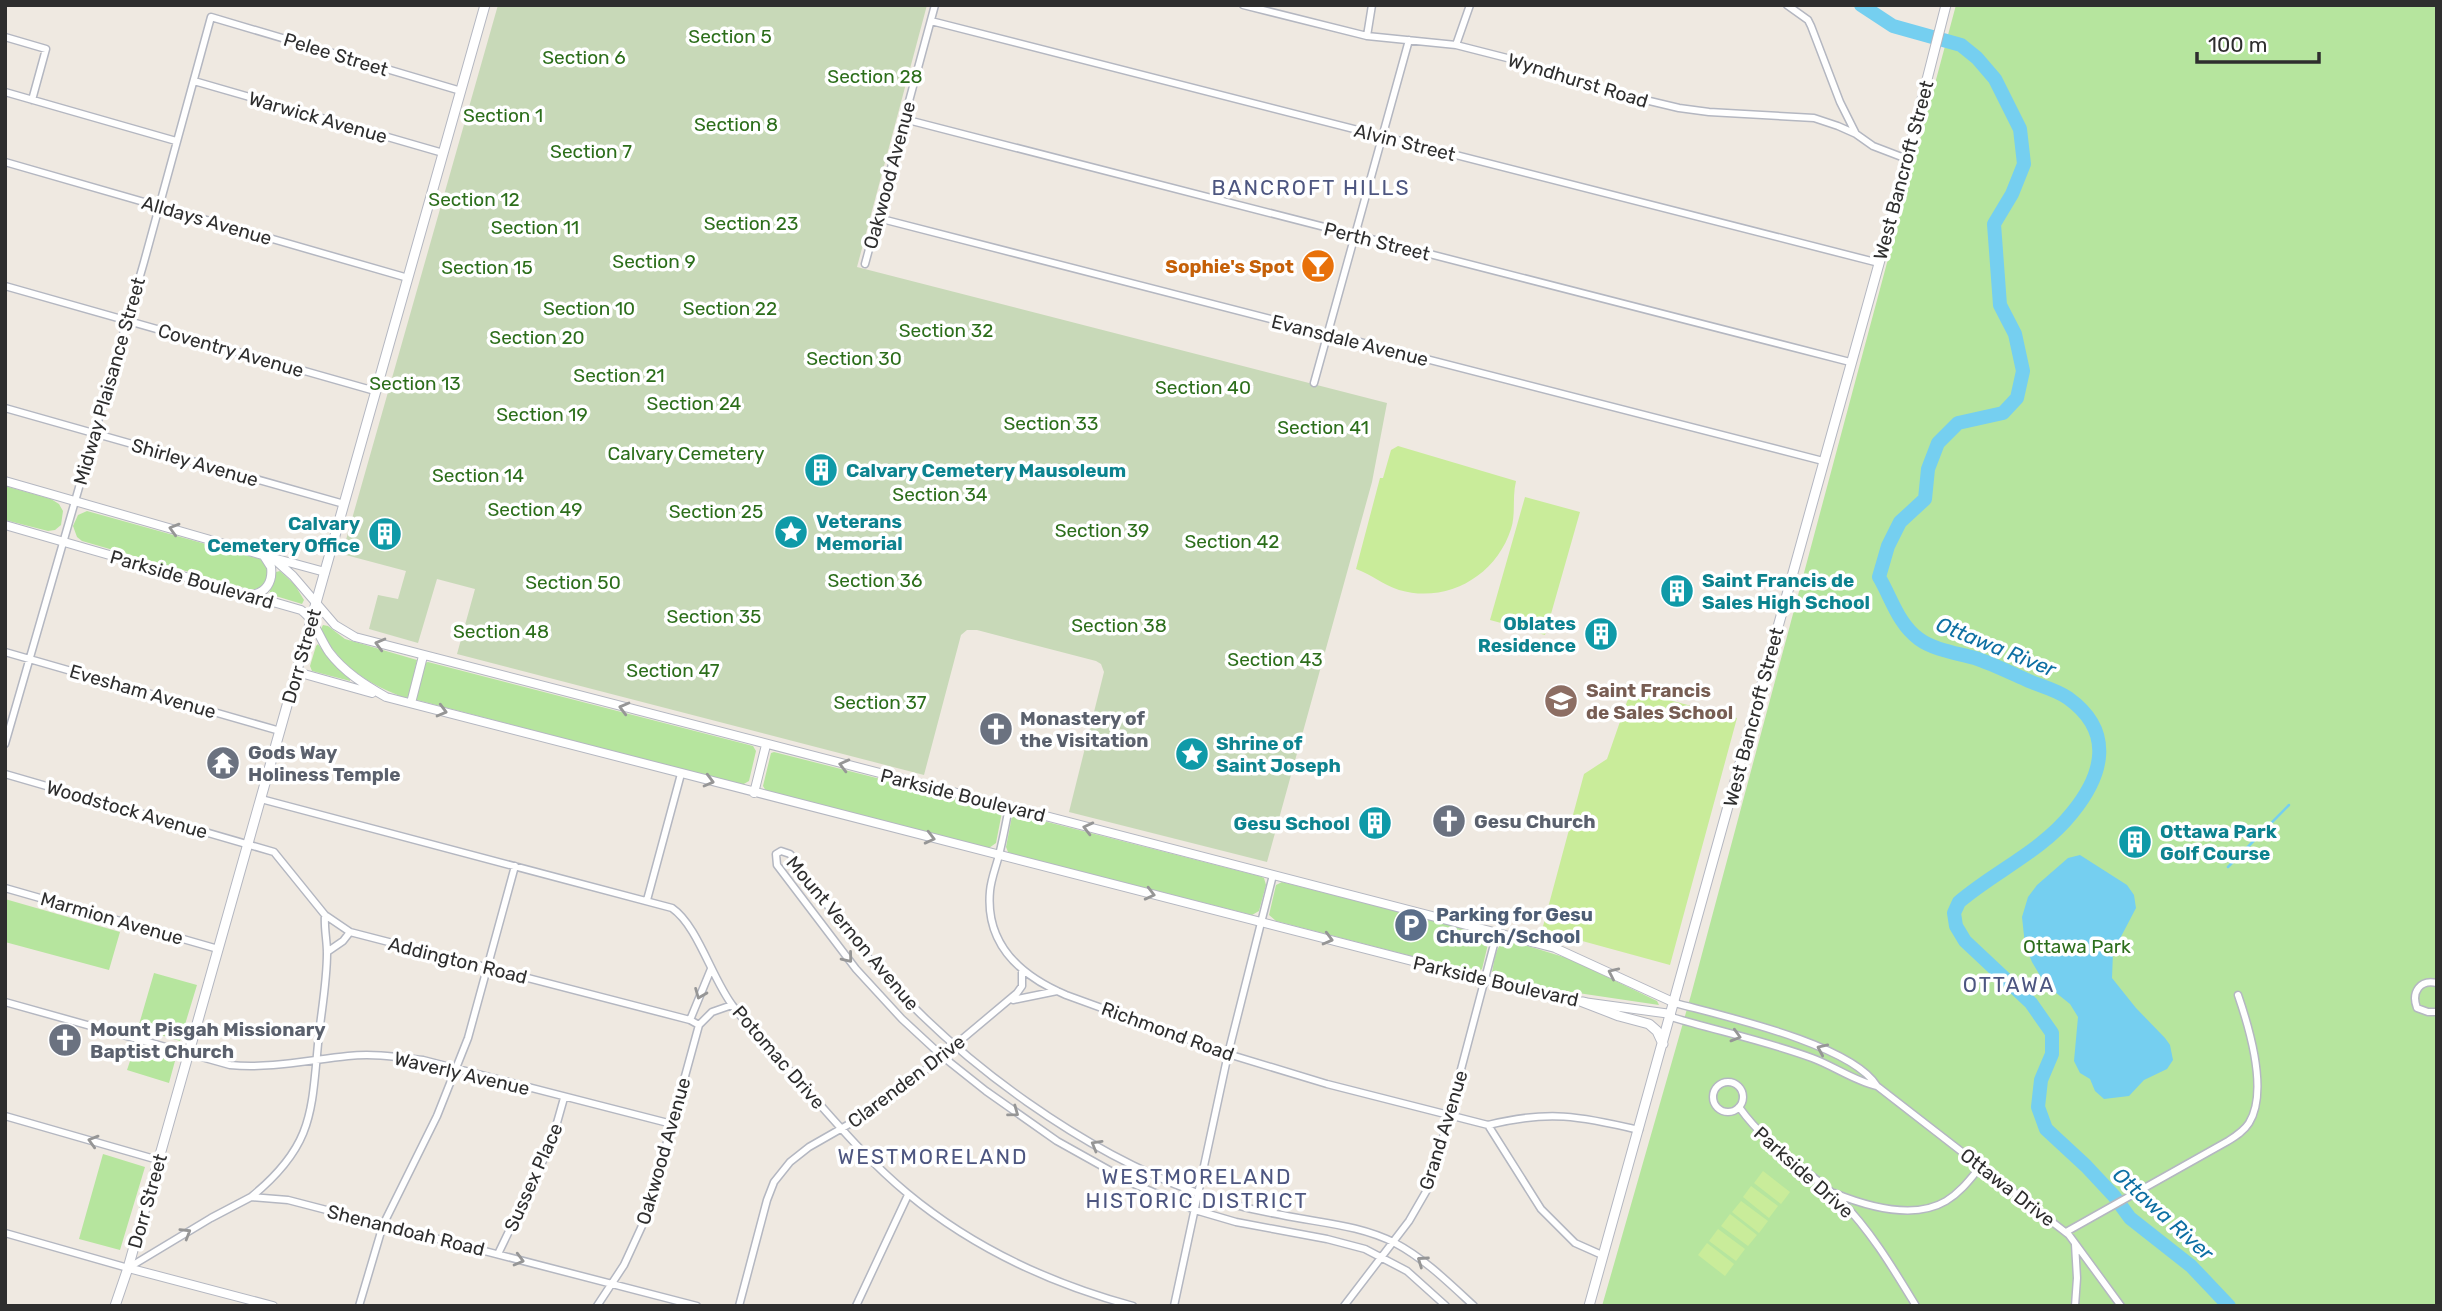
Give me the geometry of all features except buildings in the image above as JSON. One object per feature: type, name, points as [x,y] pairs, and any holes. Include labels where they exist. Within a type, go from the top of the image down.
[{"type":"main road","name":"Dorr Street","points":[[115,1306],[128,1268],[485,5]]},
{"type":"main road","name":"West Bancroft Street","points":[[1588,1306],[1675,1003],[1907,159],[1946,5]]},
{"type":"main road","points":[[1583,1002],[1649,1024],[1657,1031],[1663,1044]]},
{"type":"street","name":"Oakwood Avenue","points":[[865,264],[935,5]]},
{"type":"street","name":"Wyndhurst Road","points":[[1244,5],[1367,36],[1456,45],[1650,102],[1709,112],[1814,118],[1856,134],[1872,146],[1907,159]]},
{"type":"street","points":[[1367,36],[1372,5]]},
{"type":"street","points":[[1456,45],[1470,5]]},
{"type":"street","points":[[1787,5],[1808,20],[1840,102],[1856,134]]},
{"type":"street","name":"Pelee Street","points":[[211,17],[461,91]]},
{"type":"street","name":"Midway Plaisance Street","points":[[5,744],[211,17]]},
{"type":"street","name":"Alvin Street","points":[[931,21],[1878,263]]},
{"type":"street","points":[[5,37],[46,49],[32,100]]},
{"type":"street","points":[[1314,383],[1409,40]]},
{"type":"street","name":"Warwick Avenue","points":[[194,81],[443,153]]},
{"type":"street","points":[[5,92],[176,141]]},
{"type":"street","name":"Perth Street","points":[[904,119],[1850,362]]},
{"type":"street","name":"Alldays Avenue","points":[[5,162],[408,278]]},
{"type":"street","name":"Evansdale Avenue","points":[[878,218],[1822,461]]},
{"type":"street","name":"Coventry Avenue","points":[[5,286],[376,391]]},
{"type":"street","name":"Shirley Avenue","points":[[5,408],[344,504]]},
{"type":"street","name":"Parkside Boulevard","points":[[5,481],[325,572]]},
{"type":"street","name":"Parkside Boulevard","points":[[5,525],[301,610],[311,621],[330,653],[344,668],[362,683],[386,697]]},
{"type":"street","points":[[248,596],[263,592],[270,582],[271,567],[261,555]]},
{"type":"street","name":"Parkside Boulevard","points":[[273,558],[293,576],[335,625],[348,635],[1555,948],[1675,1003]]},
{"type":"street","name":"Evesham Avenue","points":[[5,652],[280,731]]},
{"type":"street","points":[[411,703],[423,656]]},
{"type":"street","name":"Parkside Boulevard","points":[[297,673],[1485,980],[1583,1002],[1671,1016]]},
{"type":"street","points":[[754,793],[766,745]]},
{"type":"street","name":"Woodstock Avenue","points":[[5,774],[248,844]]},
{"type":"street","points":[[647,900],[681,774]]},
{"type":"street","name":"Potomac Drive","points":[[261,799],[672,908],[683,917],[732,1006],[842,1129],[908,1195],[965,1234],[1022,1265],[1088,1294],[1133,1306]]},
{"type":"street","name":"Richmond Road","points":[[1009,807],[990,887],[990,916],[998,939],[1022,970],[1041,984],[1228,1054],[1327,1084],[1488,1125],[1522,1117],[1555,1115],[1601,1121],[1639,1130]]},
{"type":"street","name":"Addington Road","points":[[248,844],[279,856],[325,915],[350,932],[690,1020],[699,1025]]},
{"type":"street","name":"Mount Vernon Avenue","points":[[1446,1306],[1415,1276],[1382,1256],[1347,1244],[1236,1222],[1195,1210],[1134,1184],[1057,1141],[942,1056],[887,1004],[840,949],[776,865],[778,852],[790,854],[884,976],[926,1020],[1028,1102],[1084,1138],[1142,1170],[1199,1194],[1282,1215],[1346,1226],[1394,1243],[1433,1269],[1474,1306]]},
{"type":"street","points":[[359,1306],[383,1225],[437,1116],[474,1022],[515,866]]},
{"type":"street","points":[[1174,1306],[1228,1054],[1273,875]]},
{"type":"street","name":"Marmion Avenue","points":[[5,888],[218,949]]},
{"type":"street","points":[[128,1268],[251,1197],[284,1165],[306,1129],[315,1093],[327,952],[325,915]]},
{"type":"street","points":[[327,952],[350,932]]},
{"type":"street","name":"Grand Avenue","points":[[1344,1306],[1394,1243],[1430,1183],[1497,933]]},
{"type":"street","points":[[690,1020],[711,969]]},
{"type":"street","name":"Clarenden Drive","points":[[739,1306],[774,1182],[790,1162],[809,1147],[899,1092],[956,1045],[1022,986],[1022,970]]},
{"type":"street","points":[[2437,983],[2422,983],[2415,997],[2417,1008],[2437,1012]]},
{"type":"street","name":"Clarenden Drive","points":[[1007,1002],[1057,991]]},
{"type":"street","points":[[2066,1232],[2228,1141],[2244,1128],[2253,1115],[2255,1054],[2238,995]]},
{"type":"street","name":"Waverly Avenue","points":[[5,1002],[223,1063],[246,1066],[351,1055],[385,1055],[423,1060],[672,1124]]},
{"type":"street","name":"Ottawa Drive","points":[[1675,1003],[1779,1032],[1824,1049],[1871,1077],[1877,1086],[2066,1232],[2121,1306]]},
{"type":"street","points":[[699,1025],[712,1012],[732,1006]]},
{"type":"street","name":"Ottawa Drive","points":[[1671,1016],[1804,1055],[1877,1086]]},
{"type":"street","name":"Oakwood Avenue","points":[[597,1306],[629,1256],[647,1215],[699,1025]]},
{"type":"street","name":"Parkside Drive","points":[[1726,1083],[1738,1086],[1742,1092],[1742,1100],[1738,1107],[1726,1112],[1718,1108],[1714,1103],[1716,1089],[1726,1083]]},
{"type":"street","name":"Sussex Place","points":[[498,1254],[551,1144],[564,1097]]},
{"type":"street","name":"Parkside Drive","points":[[1738,1107],[1772,1145],[1830,1191],[1850,1211],[1916,1306]]},
{"type":"street","points":[[5,1116],[158,1160]]},
{"type":"street","points":[[1488,1125],[1527,1190],[1547,1216],[1575,1242],[1602,1255]]},
{"type":"street","points":[[1830,1191],[1886,1207],[1923,1209],[1934,1207],[1955,1195],[1981,1166]]},
{"type":"street","points":[[856,1306],[908,1195]]},
{"type":"street","name":"Shenandoah Road","points":[[251,1197],[288,1200],[697,1306]]},
{"type":"street","points":[[5,1233],[236,1301],[273,1306]]},
{"type":"street","points":[[2074,1306],[2078,1270],[2075,1242]]},
{"type":"green space","name":"Calvary Cemetery","points":[[498,5],[927,5],[857,267],[1387,403],[1372,482],[1267,862],[1069,812],[1104,672],[1101,664],[977,630],[967,630],[961,635],[924,775],[457,654],[475,589],[437,579],[418,643],[369,629],[378,595],[398,599],[406,571],[342,554]]},
{"type":"green space","name":"Ottawa Park","points":[[1956,5],[2437,5],[2437,1306],[1602,1306],[1691,995]]},
{"type":"green space","points":[[1398,446],[1516,481],[1511,529],[1504,546],[1482,573],[1452,589],[1435,593],[1399,590],[1356,569],[1380,478],[1383,478],[1391,450]]},
{"type":"green space","points":[[5,486],[51,499],[59,504],[63,511],[61,525],[48,531],[5,520]]},
{"type":"green space","points":[[1525,497],[1580,512],[1545,635],[1490,620]]},
{"type":"green space","points":[[87,511],[260,559],[267,569],[267,580],[260,587],[248,589],[82,541],[77,537],[73,526],[78,515]]},
{"type":"green space","points":[[280,571],[295,585],[304,600],[302,604],[269,594],[276,572]]},
{"type":"green space","points":[[323,625],[345,639],[417,660],[409,696],[406,698],[393,693],[356,673],[328,642],[321,629]]},
{"type":"green space","points":[[318,644],[350,681],[312,671],[310,666]]},
{"type":"green space","points":[[424,663],[753,746],[756,751],[749,781],[742,785],[417,700]]},
{"type":"green space","points":[[1631,690],[1737,718],[1670,965],[1542,930],[1584,774],[1607,759]]},
{"type":"green space","points":[[771,753],[999,809],[1002,812],[996,843],[989,848],[766,791],[763,786]]},
{"type":"green space","points":[[1016,814],[1259,876],[1264,878],[1266,885],[1259,911],[1252,915],[1012,854],[1006,847],[1012,816]]},
{"type":"green space","points":[[1282,882],[1482,933],[1489,940],[1482,969],[1477,973],[1276,921],[1269,915],[1276,885]]},
{"type":"green space","points":[[5,899],[120,932],[109,970],[5,942]]},
{"type":"green space","points":[[1509,940],[1570,959],[1657,1001],[1659,1005],[1524,985],[1497,978],[1492,972],[1496,952],[1504,941]]},
{"type":"green space","points":[[154,973],[197,985],[180,1041],[138,1028]]},
{"type":"green space","points":[[134,1049],[175,1061],[169,1083],[127,1070]]},
{"type":"green space","points":[[103,1154],[145,1167],[120,1250],[79,1239]]},
{"type":"green space","points":[[1763,1171],[1790,1192],[1781,1204],[1754,1183]]},
{"type":"green space","points":[[1751,1186],[1778,1206],[1769,1218],[1743,1197]]},
{"type":"green space","points":[[1741,1201],[1768,1221],[1759,1233],[1732,1212]]},
{"type":"green space","points":[[1730,1214],[1757,1235],[1748,1246],[1721,1226]]},
{"type":"green space","points":[[1718,1229],[1745,1249],[1736,1261],[1709,1241]]},
{"type":"green space","points":[[1707,1243],[1734,1264],[1725,1276],[1698,1255]]},
{"type":"water","points":[[2080,855],[2127,885],[2134,895],[2136,908],[2113,952],[2112,978],[2170,1045],[2173,1060],[2167,1069],[2144,1080],[2129,1096],[2104,1099],[2095,1091],[2090,1079],[2080,1073],[2074,1061],[2078,1017],[2070,1004],[2045,984],[2025,945],[2022,917],[2028,897],[2037,885],[2068,858]]},
{"type":"waterway","name":"Ottawa River","points":[[1861,5],[1893,26],[1961,45],[1977,58],[1995,79],[2020,129],[2024,164],[2012,194],[1994,224],[2000,305],[2015,334],[2023,371],[2017,398],[2003,413],[1958,423],[1938,443],[1928,469],[1925,499],[1900,522],[1888,546],[1879,577],[1900,618],[1919,639],[1939,649],[1988,663],[2064,695],[2083,711],[2093,724],[2098,739],[2097,768],[2083,798],[2072,813],[2046,839],[1959,902],[1954,913],[1956,926],[1965,941],[2031,1003],[2052,1033],[2052,1054],[2041,1080],[2038,1107],[2046,1129],[2086,1166],[2130,1218],[2191,1266],[2229,1306]]},
{"type":"waterway","points":[[2228,867],[2289,805]]},
{"type":"place","name":"Sophie's Spot","points":[[1318,266]]},
{"type":"place","name":"Calvary Cemetery Mausoleum","points":[[821,470]]},
{"type":"place","name":"Veterans Memorial","points":[[791,532]]},
{"type":"place","name":"Calvary Cemetery Office","points":[[385,534]]},
{"type":"place","name":"Saint Francis de Sales High School","points":[[1677,591]]},
{"type":"place","name":"Oblates Residence","points":[[1601,634]]},
{"type":"place","name":"Saint Francis de Sales School","points":[[1561,701]]},
{"type":"place","name":"Monastery of the Visitation","points":[[996,729]]},
{"type":"place","name":"Shrine of Saint Joseph","points":[[1192,754]]},
{"type":"place","name":"Gods Way Holiness Temple","points":[[223,763]]},
{"type":"place","name":"Gesu Church","points":[[1449,821]]},
{"type":"place","name":"Gesu School","points":[[1375,823]]},
{"type":"place","name":"Ottawa Park Golf Course","points":[[2135,842]]},
{"type":"place","name":"Parking for Gesu Church/School","points":[[1411,925]]},
{"type":"place","name":"Mount Pisgah Missionary Baptist Church","points":[[65,1040]]},
{"type":"district","name":"BANCROFT HILLS","points":[[1311,188]]},
{"type":"district","name":"OTTAWA","points":[[2009,985]]},
{"type":"district","name":"WESTMORELAND","points":[[933,1157]]},
{"type":"district","name":"WESTMORELAND HISTORIC DISTRICT","points":[[1197,1189]]},
{"type":"park label","name":"Section 5","points":[[730,36]]},
{"type":"park label","name":"Section 6","points":[[584,57]]},
{"type":"park label","name":"Section 28","points":[[875,76]]},
{"type":"park label","name":"Section 1","points":[[503,115]]},
{"type":"park label","name":"Section 8","points":[[736,124]]},
{"type":"park label","name":"Section 7","points":[[591,151]]},
{"type":"park label","name":"Section 12","points":[[474,199]]},
{"type":"park label","name":"Section 23","points":[[751,223]]},
{"type":"park label","name":"Section 11","points":[[535,227]]},
{"type":"park label","name":"Section 9","points":[[654,261]]},
{"type":"park label","name":"Section 15","points":[[487,267]]},
{"type":"park label","name":"Section 10","points":[[589,308]]},
{"type":"park label","name":"Section 22","points":[[730,308]]},
{"type":"park label","name":"Section 32","points":[[946,330]]},
{"type":"park label","name":"Section 20","points":[[537,337]]},
{"type":"park label","name":"Section 30","points":[[854,358]]},
{"type":"park label","name":"Section 21","points":[[619,375]]},
{"type":"park label","name":"Section 13","points":[[415,383]]},
{"type":"park label","name":"Section 40","points":[[1203,387]]},
{"type":"park label","name":"Section 24","points":[[694,403]]},
{"type":"park label","name":"Section 19","points":[[542,414]]},
{"type":"park label","name":"Section 33","points":[[1051,423]]},
{"type":"park label","name":"Section 41","points":[[1323,427]]},
{"type":"park label","name":"Section 14","points":[[478,475]]},
{"type":"park label","name":"Section 34","points":[[940,494]]},
{"type":"park label","name":"Section 49","points":[[535,509]]},
{"type":"park label","name":"Section 25","points":[[716,511]]},
{"type":"park label","name":"Section 39","points":[[1102,530]]},
{"type":"park label","name":"Section 42","points":[[1232,541]]},
{"type":"park label","name":"Section 36","points":[[875,580]]},
{"type":"park label","name":"Section 50","points":[[573,582]]},
{"type":"park label","name":"Section 35","points":[[714,616]]},
{"type":"park label","name":"Section 38","points":[[1119,625]]},
{"type":"park label","name":"Section 48","points":[[501,631]]},
{"type":"park label","name":"Section 43","points":[[1275,659]]},
{"type":"park label","name":"Section 47","points":[[673,670]]},
{"type":"park label","name":"Section 37","points":[[880,702]]}]
